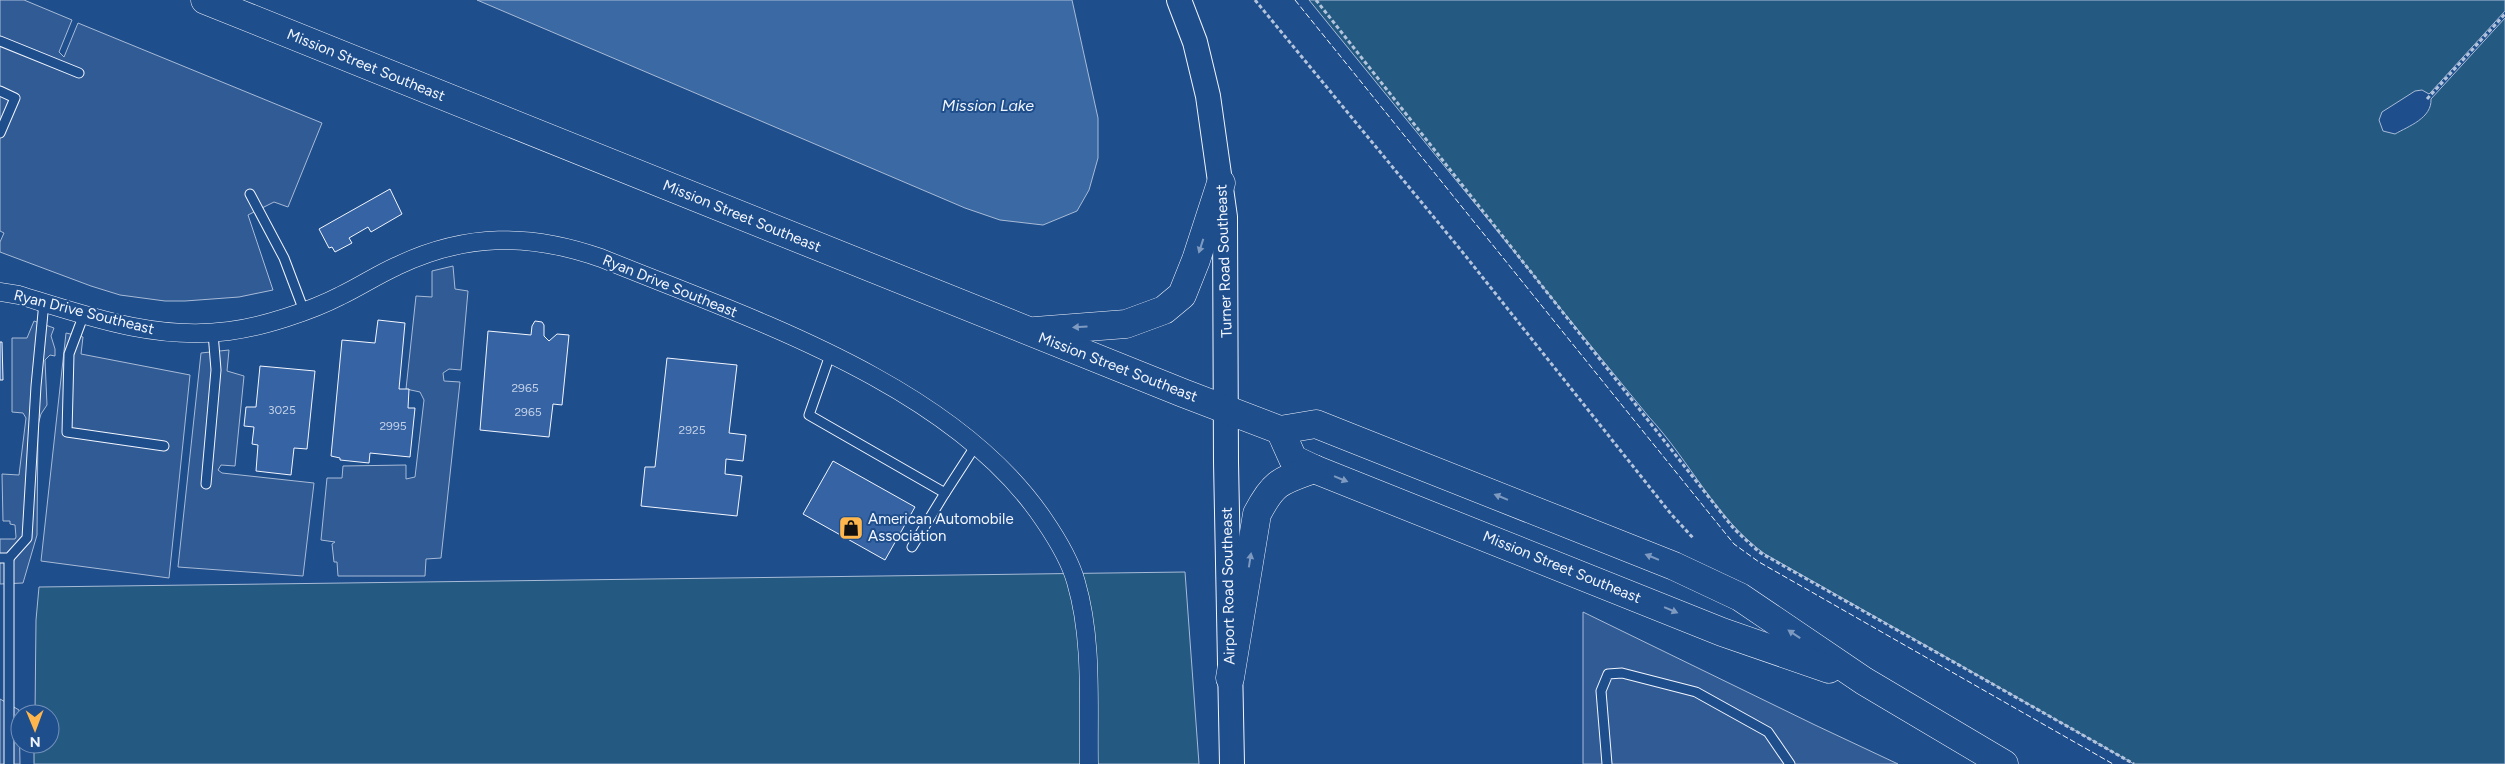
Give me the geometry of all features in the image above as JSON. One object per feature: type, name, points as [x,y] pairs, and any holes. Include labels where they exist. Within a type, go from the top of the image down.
[{"type":"highway","name":"Mission Street Southeast","points":[[205,0],[1028,332],[1280,430],[1316,424],[1674,566],[1740,597],[1864,681],[2004,764]]},
{"type":"highway","points":[[1028,332],[1126,324],[1164,310],[1182,295],[1196,260],[1221,183]]},
{"type":"highway","name":"Mission Street Southeast","points":[[1280,430],[1293,459],[1314,469],[1722,632],[1864,681]]},
{"type":"highway","points":[[1230,678],[1258,514],[1268,493],[1279,483],[1314,469]]},
{"type":"main road","name":"Turner Road Southeast","points":[[1179,0],[1194,42],[1208,96],[1225,217],[1225,408]]},
{"type":"main road","name":"Airport Road Southeast","points":[[1225,408],[1232,764]]},
{"type":"street","name":"Ryan Drive Southeast","points":[[0,292],[44,302],[135,328],[163,332],[213,333],[231,331],[304,311],[339,297],[397,265],[439,249],[479,240],[545,242],[601,258],[778,330],[875,377],[957,428],[1022,488],[1054,535],[1076,581],[1082,606],[1087,648],[1089,764]]},
{"type":"lane","points":[[0,41],[79,73]]},
{"type":"lane","points":[[0,91],[15,98],[0,133]]},
{"type":"lane","points":[[250,194],[284,258],[304,311]]},
{"type":"lane","points":[[9,764],[4,711],[5,558],[27,538],[36,386],[44,302]]},
{"type":"lane","points":[[84,314],[69,354],[67,432],[164,446]]},
{"type":"lane","points":[[206,484],[216,370],[213,333]]},
{"type":"lane","points":[[830,355],[810,415],[946,493]]},
{"type":"lane","points":[[912,547],[976,445]]},
{"type":"lane","points":[[1607,764],[1601,691],[1608,674],[1622,673],[1696,692],[1768,732],[1790,764]]},
{"type":"path","points":[[1255,0],[1460,249],[1671,514],[1694,539]]},
{"type":"path","points":[[1316,0],[1734,530],[1759,552],[2134,764]]},
{"type":"path","points":[[2427,99],[2505,14]]},
{"type":"shaded area","points":[[0,0],[24,0],[72,20],[59,52],[64,57],[78,23],[322,123],[288,207],[274,202],[248,215],[273,290],[239,297],[185,301],[165,301],[120,295],[0,252],[0,242],[4,233],[0,231]]},
{"type":"shaded area","points":[[1309,0],[2505,0],[2505,11],[2429,94],[2422,90],[2415,91],[2382,112],[2379,120],[2383,131],[2395,134],[2419,121],[2428,111],[2431,99],[2505,18],[2505,764],[2134,764],[1765,554],[1732,524],[1718,507],[1664,434]]},
{"type":"shaded area","points":[[453,266],[455,289],[468,291],[461,370],[449,369],[443,373],[444,381],[460,382],[441,558],[426,559],[425,576],[338,576],[337,562],[334,562],[332,544],[335,542],[321,540],[327,478],[342,478],[343,466],[406,465],[406,479],[415,477],[424,400],[420,392],[406,389],[416,296],[432,297],[432,271]]},
{"type":"shaded area","points":[[34,321],[54,328],[51,336],[55,349],[55,356],[50,355],[45,360],[47,405],[41,414],[38,425],[37,535],[23,583],[0,584],[0,539],[15,539],[16,537],[15,525],[10,524],[10,521],[3,521],[2,474],[19,475],[26,418],[23,413],[12,412],[12,338],[27,338]]},
{"type":"shaded area","points":[[66,333],[83,337],[81,354],[190,375],[169,578],[41,561]]},
{"type":"shaded area","points":[[229,350],[227,371],[244,376],[235,466],[221,465],[218,470],[222,473],[314,483],[303,576],[178,567],[201,353]]},
{"type":"shaded area","points":[[1185,572],[1199,764],[34,764],[34,754],[60,754],[60,704],[35,704],[36,620],[39,587]]},
{"type":"shaded area","points":[[1583,612],[1815,725],[1898,764],[1583,764]]},
{"type":"shaded area","points":[[0,699],[10,705],[10,754],[20,754],[20,764],[0,764]]},
{"type":"water","name":"Mission Lake","points":[[477,0],[1072,0],[1098,118],[1098,158],[1089,190],[1077,211],[1043,225],[1000,220],[965,208]]},
{"type":"building","points":[[390,189],[402,214],[371,232],[368,227],[349,238],[352,243],[335,252],[332,247],[329,248],[319,229]]},
{"type":"building","points":[[378,320],[405,323],[399,389],[409,389],[408,408],[415,408],[410,457],[370,453],[369,463],[340,460],[340,458],[331,456],[342,340],[375,343]]},
{"type":"building","points":[[535,321],[542,322],[544,325],[544,336],[549,341],[557,334],[569,335],[562,405],[553,404],[549,437],[480,430],[488,331],[531,335],[532,326]]},
{"type":"building","points":[[0,342],[2,342],[3,380],[0,380]]},
{"type":"building","points":[[667,358],[737,365],[729,433],[746,435],[743,461],[726,459],[725,474],[742,476],[737,516],[641,506],[645,467],[655,467]]},
{"type":"building","points":[[260,366],[315,371],[307,449],[294,448],[291,475],[256,471],[258,445],[252,444],[254,427],[244,426],[246,407],[256,407]]},
{"type":"building","points":[[833,461],[915,507],[885,560],[803,514]]},
{"type":"fence","points":[[1295,0],[1734,544],[1759,562],[2113,764]]},
{"type":"place","name":"American Automobile Association","points":[[851,528]]}]
